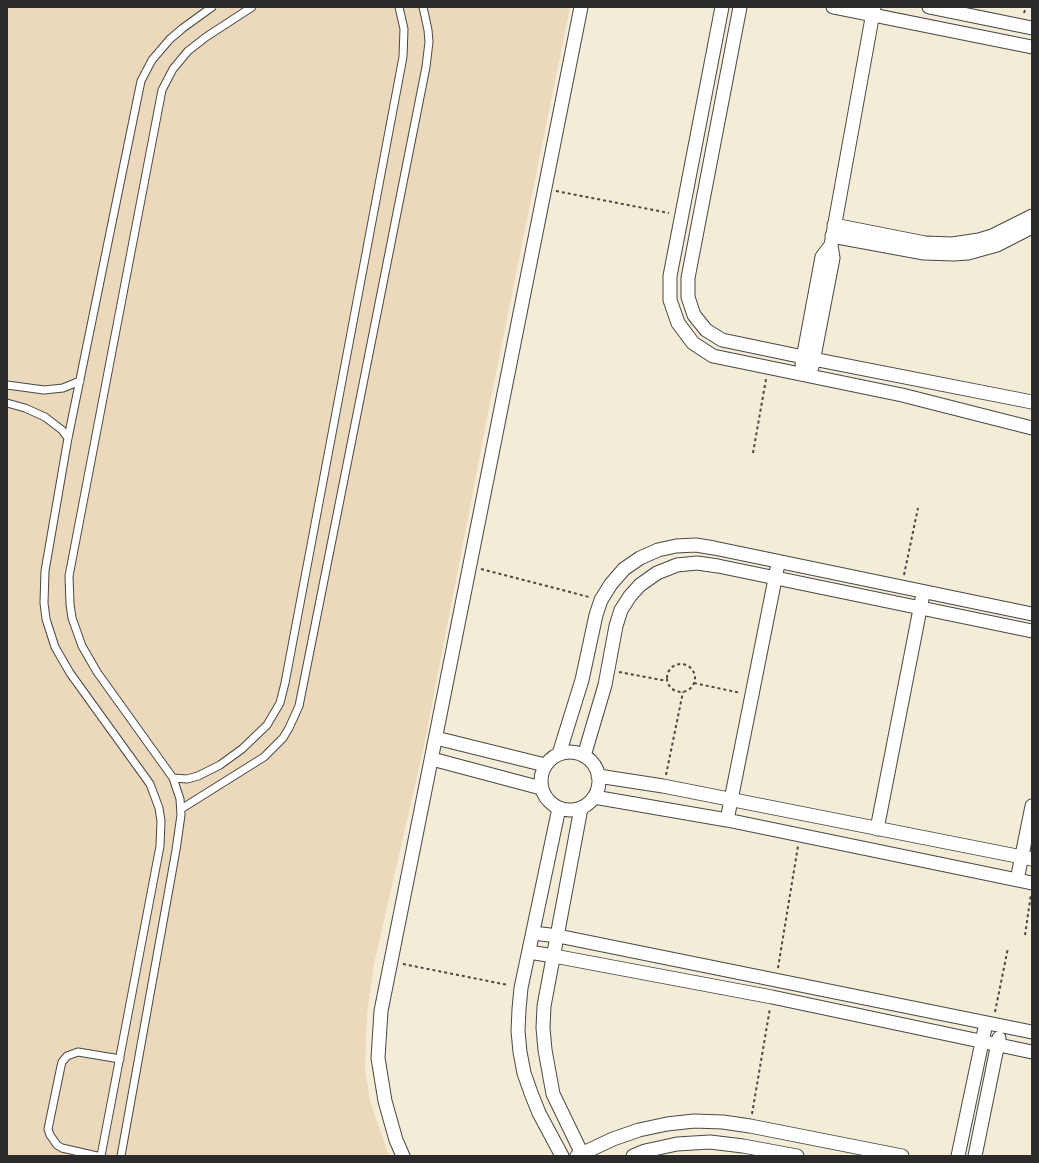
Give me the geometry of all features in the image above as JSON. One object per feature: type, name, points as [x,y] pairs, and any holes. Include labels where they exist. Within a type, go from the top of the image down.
[{"type":"street","points":[[403,1156],[396,1140],[385,1101],[378,1058],[381,1011],[581,7]]},
{"type":"street","points":[[722,7],[670,276],[670,300],[678,323],[693,343],[713,356],[902,395],[1032,428]]},
{"type":"street","points":[[740,7],[688,278],[688,297],[694,315],[706,330],[722,340],[1032,402]]},
{"type":"street","points":[[833,7],[873,11],[1032,47]]},
{"type":"street","points":[[929,7],[1032,28]]},
{"type":"street","points":[[805,375],[833,258],[833,236],[873,11]]},
{"type":"street","points":[[833,236],[952,244],[979,240],[992,236],[1032,216]]},
{"type":"street","points":[[833,236],[924,253],[954,254],[968,253],[997,245],[1032,228]]},
{"type":"street","points":[[559,754],[582,680],[596,615],[601,600],[611,584],[624,569],[658,550],[676,546],[696,545],[778,560],[1032,614]]},
{"type":"street","points":[[727,820],[778,560]]},
{"type":"street","points":[[584,756],[605,685],[616,626],[621,610],[630,596],[640,585],[657,573],[677,565],[697,563],[775,577],[1032,631]]},
{"type":"street","points":[[877,829],[924,591]]},
{"type":"street","points":[[436,738],[545,765]]},
{"type":"street","points":[[568,752],[584,756],[594,765],[598,776],[597,790],[594,797],[582,808],[574,810],[559,808],[544,796],[541,788],[540,780],[545,765],[551,758],[559,754],[568,752]]},
{"type":"street","points":[[432,759],[541,788]]},
{"type":"street","points":[[598,776],[663,786],[1027,858]]},
{"type":"street","points":[[594,797],[727,820],[926,861],[1017,880],[1032,888]]},
{"type":"street","points":[[1017,880],[1027,858],[1032,806]]},
{"type":"street","points":[[559,808],[521,988],[518,1030],[524,1073],[539,1113],[562,1156]]},
{"type":"street","points":[[582,808],[544,1006],[543,1028],[545,1050],[553,1094],[580,1155],[613,1138],[639,1130],[667,1124],[723,1122],[902,1156]]},
{"type":"street","points":[[926,861],[930,839]]},
{"type":"street","points":[[533,933],[558,936],[1032,1032]]},
{"type":"street","points":[[529,952],[772,997],[1032,1052]]},
{"type":"street","points":[[958,1156],[981,1042],[993,1025]]},
{"type":"street","points":[[975,1156],[997,1045],[993,1025]]},
{"type":"street","points":[[633,1156],[645,1151],[677,1144],[710,1142],[743,1146],[797,1156]]},
{"type":"lane","points":[[101,1156],[160,846],[161,821],[159,808],[150,784],[62,660],[50,633],[46,619],[44,587],[45,571],[68,438],[141,81],[152,60],[170,38],[212,7]]},
{"type":"lane","points":[[121,1156],[176,850],[181,809],[180,799],[173,778],[97,672],[82,646],[72,618],[69,576],[162,90],[173,69],[188,51],[206,37],[252,7]]},
{"type":"lane","points":[[173,778],[187,779],[198,776],[220,765],[242,749],[268,725],[280,703],[286,683],[403,57],[404,29],[399,7]]},
{"type":"lane","points":[[181,809],[264,757],[282,738],[289,728],[299,706],[426,67],[428,36],[426,17],[423,7]]},
{"type":"lane","points":[[7,385],[44,390],[63,388],[80,381]]},
{"type":"lane","points":[[7,403],[26,408],[45,417],[62,430],[68,438]]},
{"type":"lane","points":[[97,1156],[62,1148],[52,1141],[48,1129],[61,1066],[62,1062],[67,1056],[78,1052],[120,1059]]},
{"type":"path","points":[[545,189],[682,216]]},
{"type":"path","points":[[753,453],[767,368]]},
{"type":"path","points":[[902,586],[918,508]]},
{"type":"path","points":[[470,566],[601,600]]},
{"type":"path","points":[[676,664],[690,667],[693,670],[694,683],[691,688],[683,692],[671,689],[667,681],[668,671],[676,664]]},
{"type":"path","points":[[608,670],[667,681]]},
{"type":"path","points":[[694,683],[752,695]]},
{"type":"path","points":[[663,786],[683,692]]},
{"type":"path","points":[[776,980],[800,835]]},
{"type":"path","points":[[1025,935],[1032,888]]},
{"type":"path","points":[[993,1025],[1008,948]]},
{"type":"path","points":[[391,962],[521,988]]},
{"type":"path","points":[[750,1126],[772,997]]},
{"type":"shaded area","points":[[7,7],[570,7],[489,408],[424,746],[374,964],[367,1014],[365,1069],[370,1101],[390,1156],[7,1156]]}]
